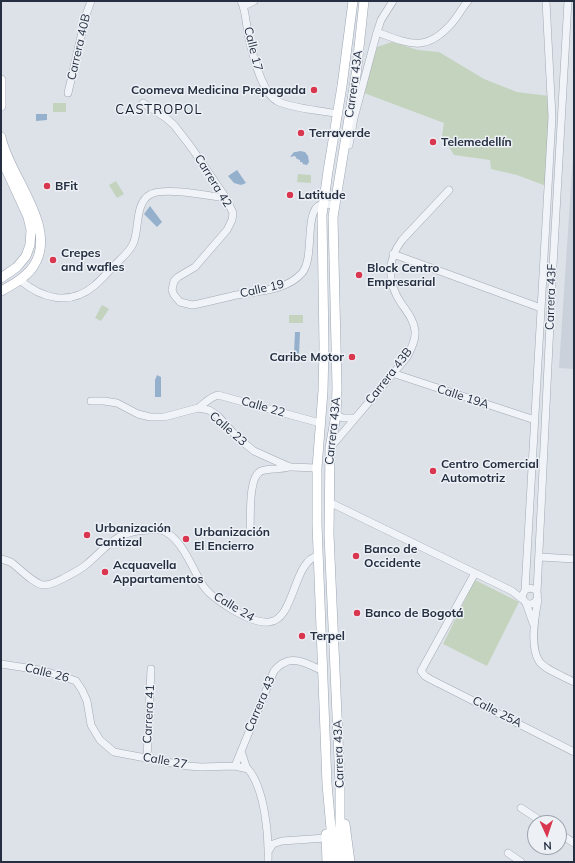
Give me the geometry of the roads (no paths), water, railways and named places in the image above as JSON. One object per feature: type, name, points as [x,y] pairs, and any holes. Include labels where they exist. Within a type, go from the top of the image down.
[{"type":"main road","name":"Carrera 43A","points":[[334,862],[327,784],[317,524],[317,468],[323,391],[324,347],[322,220],[323,204],[347,54],[353,1]]},
{"type":"main road","name":"Carrera 43A","points":[[342,862],[333,841],[340,784],[329,536],[330,448],[336,415],[338,388],[333,217],[356,75],[364,1]]},
{"type":"main road","points":[[1,80],[1,106]]},
{"type":"main road","points":[[1,137],[6,154],[33,210],[39,230],[38,254],[33,267],[20,280],[1,291]]},
{"type":"main road","points":[[1,158],[28,217],[31,230],[30,245],[26,256],[17,267],[1,278]]},
{"type":"main road","points":[[340,784],[350,862]]},
{"type":"main road","points":[[327,862],[333,841]]},
{"type":"street","name":"Carrera 40B","points":[[68,93],[86,15],[91,1]]},
{"type":"street","points":[[242,4],[254,1]]},
{"type":"street","points":[[340,173],[347,153],[354,118],[377,32],[381,20],[393,1]]},
{"type":"street","points":[[377,32],[417,44],[429,42],[441,35],[453,22],[468,1]]},
{"type":"street","name":"Carrera 43F","points":[[534,625],[524,596],[552,117],[546,1]]},
{"type":"street","name":"Calle 17","points":[[242,4],[259,76],[271,97],[277,101],[296,106],[338,114]]},
{"type":"street","name":"Carrera 43F","points":[[570,4],[561,117],[538,595],[534,625],[536,653],[539,662],[545,667],[574,682]]},
{"type":"street","name":"Carrera 42","points":[[143,103],[174,125],[226,198],[233,212],[232,220],[227,230],[195,267],[174,281],[172,290],[180,302]]},
{"type":"street","points":[[552,117],[561,117]]},
{"type":"street","name":"Carrera 43B","points":[[330,448],[407,357],[412,348],[415,331],[409,313],[395,292],[390,272],[391,260],[402,240],[449,190]]},
{"type":"street","points":[[20,280],[42,295],[64,298],[78,295],[94,286],[133,245],[137,234],[140,210],[146,198],[156,192],[166,192],[205,194],[226,198]]},
{"type":"street","points":[[323,204],[335,205]]},
{"type":"street","name":"Calle 19","points":[[180,302],[192,305],[198,304],[271,289],[286,285],[293,281],[305,268],[310,245],[312,215],[314,209],[318,205],[323,204]]},
{"type":"street","points":[[393,254],[541,308]]},
{"type":"street","name":"Calle 19A","points":[[392,373],[534,420]]},
{"type":"street","name":"Calle 22","points":[[198,408],[207,402],[211,397],[218,394],[320,423]]},
{"type":"street","name":"Calle 23","points":[[91,401],[117,403],[138,414],[150,417],[164,417],[198,408],[209,410],[218,416],[238,438],[254,451],[274,462],[291,467],[317,468]]},
{"type":"street","points":[[207,402],[209,410]]},
{"type":"street","points":[[336,415],[348,419],[355,418]]},
{"type":"street","points":[[269,470],[274,462]]},
{"type":"street","points":[[250,529],[254,476],[262,471],[291,467]]},
{"type":"street","points":[[329,502],[524,596],[533,604],[538,595],[533,589],[524,596]]},
{"type":"street","name":"Calle 24","points":[[1,559],[11,562],[41,585],[46,585],[59,581],[86,565],[115,538],[124,534],[142,530],[160,530],[170,535],[176,541],[193,566],[203,586],[210,593],[239,613],[261,623],[274,622],[279,618],[288,602],[299,575],[310,559],[318,556]]},
{"type":"street","points":[[540,557],[574,560]]},
{"type":"street","name":"Calle 25A","points":[[474,573],[421,671],[430,679],[574,752]]},
{"type":"street","name":"Carrera 43","points":[[235,766],[274,671],[284,662],[293,660],[303,662],[323,671]]},
{"type":"street","name":"Calle 26","points":[[1,664],[40,670],[76,681],[88,701],[92,725],[100,740]]},
{"type":"street","name":"Carrera 41","points":[[147,759],[151,669]]},
{"type":"street","name":"Calle 27","points":[[100,740],[114,752],[147,759],[201,767],[235,766]]},
{"type":"street","points":[[241,751],[247,769]]},
{"type":"street","points":[[235,766],[250,770],[258,788],[268,831],[268,862]]},
{"type":"street","points":[[521,808],[532,815]]},
{"type":"street","points":[[268,831],[282,841]]},
{"type":"street","points":[[269,850],[273,844],[282,841],[333,841]]},
{"type":"street","points":[[508,853],[521,862]]},
{"type":"water","points":[[36,114],[47,114],[47,120],[36,121]]},
{"type":"water","points":[[294,152],[305,152],[308,156],[309,162],[307,165],[300,162],[300,160],[295,156],[290,157]]},
{"type":"water","points":[[237,170],[246,183],[241,185],[234,183],[228,176]]},
{"type":"water","points":[[150,206],[162,222],[157,227],[144,214]]},
{"type":"water","points":[[295,332],[300,332],[299,355],[294,353]]},
{"type":"water","points":[[157,375],[161,377],[161,397],[155,397],[155,380]]},
{"type":"place","name":"Coomeva Medicina Prepagada","points":[[314,90]]},
{"type":"place","name":"Terraverde","points":[[301,133]]},
{"type":"place","name":"Telemedellín","points":[[433,142]]},
{"type":"place","name":"BFit","points":[[47,186]]},
{"type":"place","name":"Latitude","points":[[290,195]]},
{"type":"place","name":"Crepes and wafles","points":[[53,260]]},
{"type":"place","name":"Block Centro Empresarial","points":[[359,275]]},
{"type":"place","name":"Caribe Motor","points":[[352,357]]},
{"type":"place","name":"Centro Comercial Automotriz","points":[[433,471]]},
{"type":"place","name":"Urbanización Cantizal","points":[[87,535]]},
{"type":"place","name":"Urbanización El Encierro","points":[[186,539]]},
{"type":"place","name":"Banco de Occidente","points":[[356,556]]},
{"type":"place","name":"Acquavella Appartamentos","points":[[105,572]]},
{"type":"place","name":"Banco de Bogotá","points":[[357,613]]},
{"type":"place","name":"Terpel","points":[[302,636]]},
{"type":"district","name":"CASTROPOL","points":[[159,110]]}]
